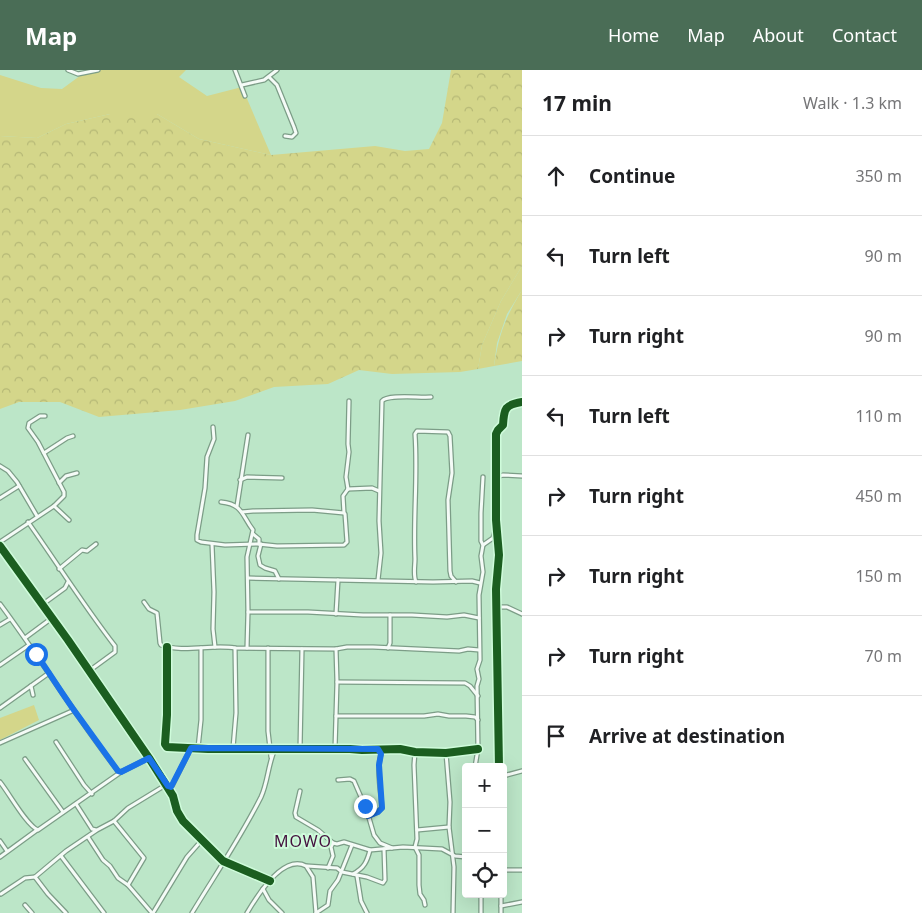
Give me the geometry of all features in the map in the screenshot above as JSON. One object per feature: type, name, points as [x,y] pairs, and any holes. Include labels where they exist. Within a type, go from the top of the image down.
[{"type":"street","points":[[68,70],[78,74],[98,70]]},
{"type":"street","points":[[235,70],[245,96]]},
{"type":"street","points":[[242,85],[264,80],[277,70]]},
{"type":"street","points":[[269,77],[277,85],[294,126],[296,134],[292,137],[285,136]]},
{"type":"street","points":[[378,580],[381,553],[380,491],[383,399],[389,396],[403,398],[430,397]]},
{"type":"street","points":[[348,489],[346,477],[349,452],[350,401]]},
{"type":"street","points":[[499,763],[496,589],[499,555],[496,533],[497,432],[503,425],[506,408],[512,403],[522,402]]},
{"type":"street","points":[[0,542],[54,506],[64,496],[64,492],[44,453],[27,426],[38,417],[45,416]]},
{"type":"street","points":[[213,427],[214,439],[208,457],[197,538],[201,542],[282,546],[344,545],[347,542],[347,520],[344,512],[343,494],[348,489],[372,488],[380,491]]},
{"type":"street","points":[[414,580],[417,466],[415,434],[417,431],[446,432],[450,436],[452,475],[448,500],[451,576],[456,582]]},
{"type":"street","points":[[237,506],[248,435]]},
{"type":"street","points":[[44,453],[73,436]]},
{"type":"street","points":[[0,466],[8,471],[38,516]]},
{"type":"street","points":[[59,483],[66,476],[77,473]]},
{"type":"street","points":[[497,477],[503,475],[522,476]]},
{"type":"street","points":[[240,481],[247,477],[282,478]]},
{"type":"street","points":[[476,763],[479,721],[477,716],[477,686],[479,679],[477,669],[480,660],[479,589],[482,575],[481,556],[483,545],[481,513],[482,477]]},
{"type":"street","points":[[0,498],[19,486]]},
{"type":"street","points":[[221,502],[237,506],[245,514],[253,529],[247,557],[247,648]]},
{"type":"street","points":[[54,506],[69,520]]},
{"type":"street","points":[[245,514],[253,510],[344,512]]},
{"type":"street","points":[[28,522],[72,588],[115,646],[114,652],[89,671]]},
{"type":"street","points":[[483,545],[493,538],[496,533]]},
{"type":"street","points":[[253,534],[260,542],[258,556],[260,565],[275,571],[280,579]]},
{"type":"street","points":[[59,569],[82,550],[86,550],[96,544]]},
{"type":"street","points":[[212,544],[215,646]]},
{"type":"street","points":[[0,546],[43,604],[168,786],[179,817],[224,861],[270,880]]},
{"type":"street","points":[[444,582],[451,576]]},
{"type":"street","points":[[248,578],[472,581],[480,583]]},
{"type":"street","points":[[336,614],[338,580]]},
{"type":"street","points":[[43,604],[65,588],[68,581]]},
{"type":"street","points":[[472,581],[479,589]]},
{"type":"street","points":[[65,588],[72,588]]},
{"type":"street","points":[[144,602],[149,609],[157,613],[160,642],[161,645],[167,647],[201,648],[215,646],[235,648],[336,649],[347,647],[479,650]]},
{"type":"street","points":[[0,604],[119,773]]},
{"type":"street","points":[[497,606],[522,614]]},
{"type":"street","points":[[248,612],[447,617],[464,615],[479,618]]},
{"type":"street","points":[[388,648],[390,643],[390,615]]},
{"type":"street","points":[[25,638],[52,618]]},
{"type":"street","points":[[0,625],[10,619]]},
{"type":"street","points":[[0,665],[29,645]]},
{"type":"street","points":[[167,647],[165,744],[170,748],[400,749],[446,754],[478,751]]},
{"type":"street","points":[[198,748],[201,720],[201,648]]},
{"type":"street","points":[[233,748],[236,713],[235,648]]},
{"type":"street","points":[[268,648],[268,731],[272,758]]},
{"type":"street","points":[[300,749],[302,649]]},
{"type":"street","points":[[335,749],[336,649]]},
{"type":"street","points":[[0,708],[49,673]]},
{"type":"street","points":[[337,682],[467,684],[478,696]]},
{"type":"street","points":[[31,686],[33,696]]},
{"type":"street","points":[[0,743],[73,710]]},
{"type":"street","points":[[336,716],[424,716],[438,714],[477,716]]},
{"type":"street","points":[[56,742],[92,794]]},
{"type":"street","points":[[1,894],[25,878],[35,877],[90,836],[95,829],[114,821],[128,808],[164,786],[172,786],[191,748]]},
{"type":"street","points":[[192,913],[262,796],[276,749]]},
{"type":"street","points":[[378,749],[381,754]]},
{"type":"street","points":[[368,816],[382,808],[379,765],[383,750]]},
{"type":"street","points":[[415,752],[417,830],[415,847],[419,855],[420,890],[425,905]]},
{"type":"street","points":[[446,754],[450,802],[449,827],[454,867],[453,913]]},
{"type":"street","points":[[0,857],[63,812],[92,794],[119,773],[149,758]]},
{"type":"street","points":[[25,759],[63,812]]},
{"type":"street","points":[[507,775],[522,771]]},
{"type":"street","points":[[338,780],[350,779],[354,781],[372,831],[377,839],[392,848]]},
{"type":"street","points":[[0,782],[27,820],[38,830]]},
{"type":"street","points":[[300,791],[295,813],[296,817],[318,830],[333,843],[344,842],[370,850],[415,847],[442,849],[462,856]]},
{"type":"street","points":[[76,804],[95,829]]},
{"type":"street","points":[[114,821],[144,858],[128,885]]},
{"type":"street","points":[[417,830],[449,827]]},
{"type":"street","points":[[90,836],[103,860],[152,913],[186,857],[202,840]]},
{"type":"street","points":[[0,841],[7,851]]},
{"type":"street","points":[[328,868],[333,856],[331,847],[333,843]]},
{"type":"street","points":[[306,866],[313,876],[316,913],[328,905],[330,892],[342,872],[352,845]]},
{"type":"street","points":[[247,913],[270,880],[278,872],[291,864],[337,868],[342,872],[367,877],[380,883],[385,882],[384,849]]},
{"type":"street","points":[[352,874],[364,867],[370,850]]},
{"type":"street","points":[[61,856],[104,913]]},
{"type":"street","points":[[507,870],[522,870]]},
{"type":"street","points":[[357,876],[361,901],[367,913]]},
{"type":"street","points":[[35,877],[42,888],[66,913]]},
{"type":"street","points":[[263,889],[269,900],[282,913]]},
{"type":"street","points":[[481,898],[481,913]]},
{"type":"street","points":[[501,898],[501,913]]},
{"type":"street","points":[[501,906],[522,902]]},
{"type":"street","points":[[25,905],[32,913]]},
{"type":"green space","points":[[88,70],[186,70],[179,77],[207,96],[242,87],[271,155],[199,139],[157,114],[110,114],[66,124],[37,138],[0,136],[0,75],[41,88],[62,89]]},
{"type":"green space","points":[[451,70],[522,70],[522,266],[501,301],[482,345],[478,369],[460,372],[392,374],[359,370],[328,384],[274,387],[235,401],[180,410],[99,417],[60,402],[19,402],[0,409],[0,136],[37,138],[66,124],[110,114],[157,114],[199,139],[271,155],[375,146],[405,151],[429,149],[442,123]]},
{"type":"green space","points":[[522,266],[522,290],[507,314],[497,343],[494,366],[478,369],[482,345],[501,301]]},
{"type":"green space","points":[[522,290],[522,361],[494,366],[504,326]]},
{"type":"green space","points":[[34,705],[39,720],[0,740],[0,718]]},
{"type":"cycle path","points":[[499,763],[496,589],[499,555],[496,520],[496,434],[503,425],[506,408],[512,404],[522,402]]},
{"type":"cycle path","points":[[0,546],[68,640],[149,758],[173,796],[177,811],[183,821],[223,861],[270,881]]},
{"type":"cycle path","points":[[167,647],[165,744],[167,747],[208,749],[400,749],[415,752],[446,753],[478,749]]},
{"type":"district","name":"MOWO","points":[[303,841]]},
{"type":"route","points":[[36,654],[73,710],[118,771],[121,772],[136,766],[149,758],[168,786],[171,787],[191,748],[378,749],[381,754],[379,765],[382,808],[368,816],[365,806]]}]
